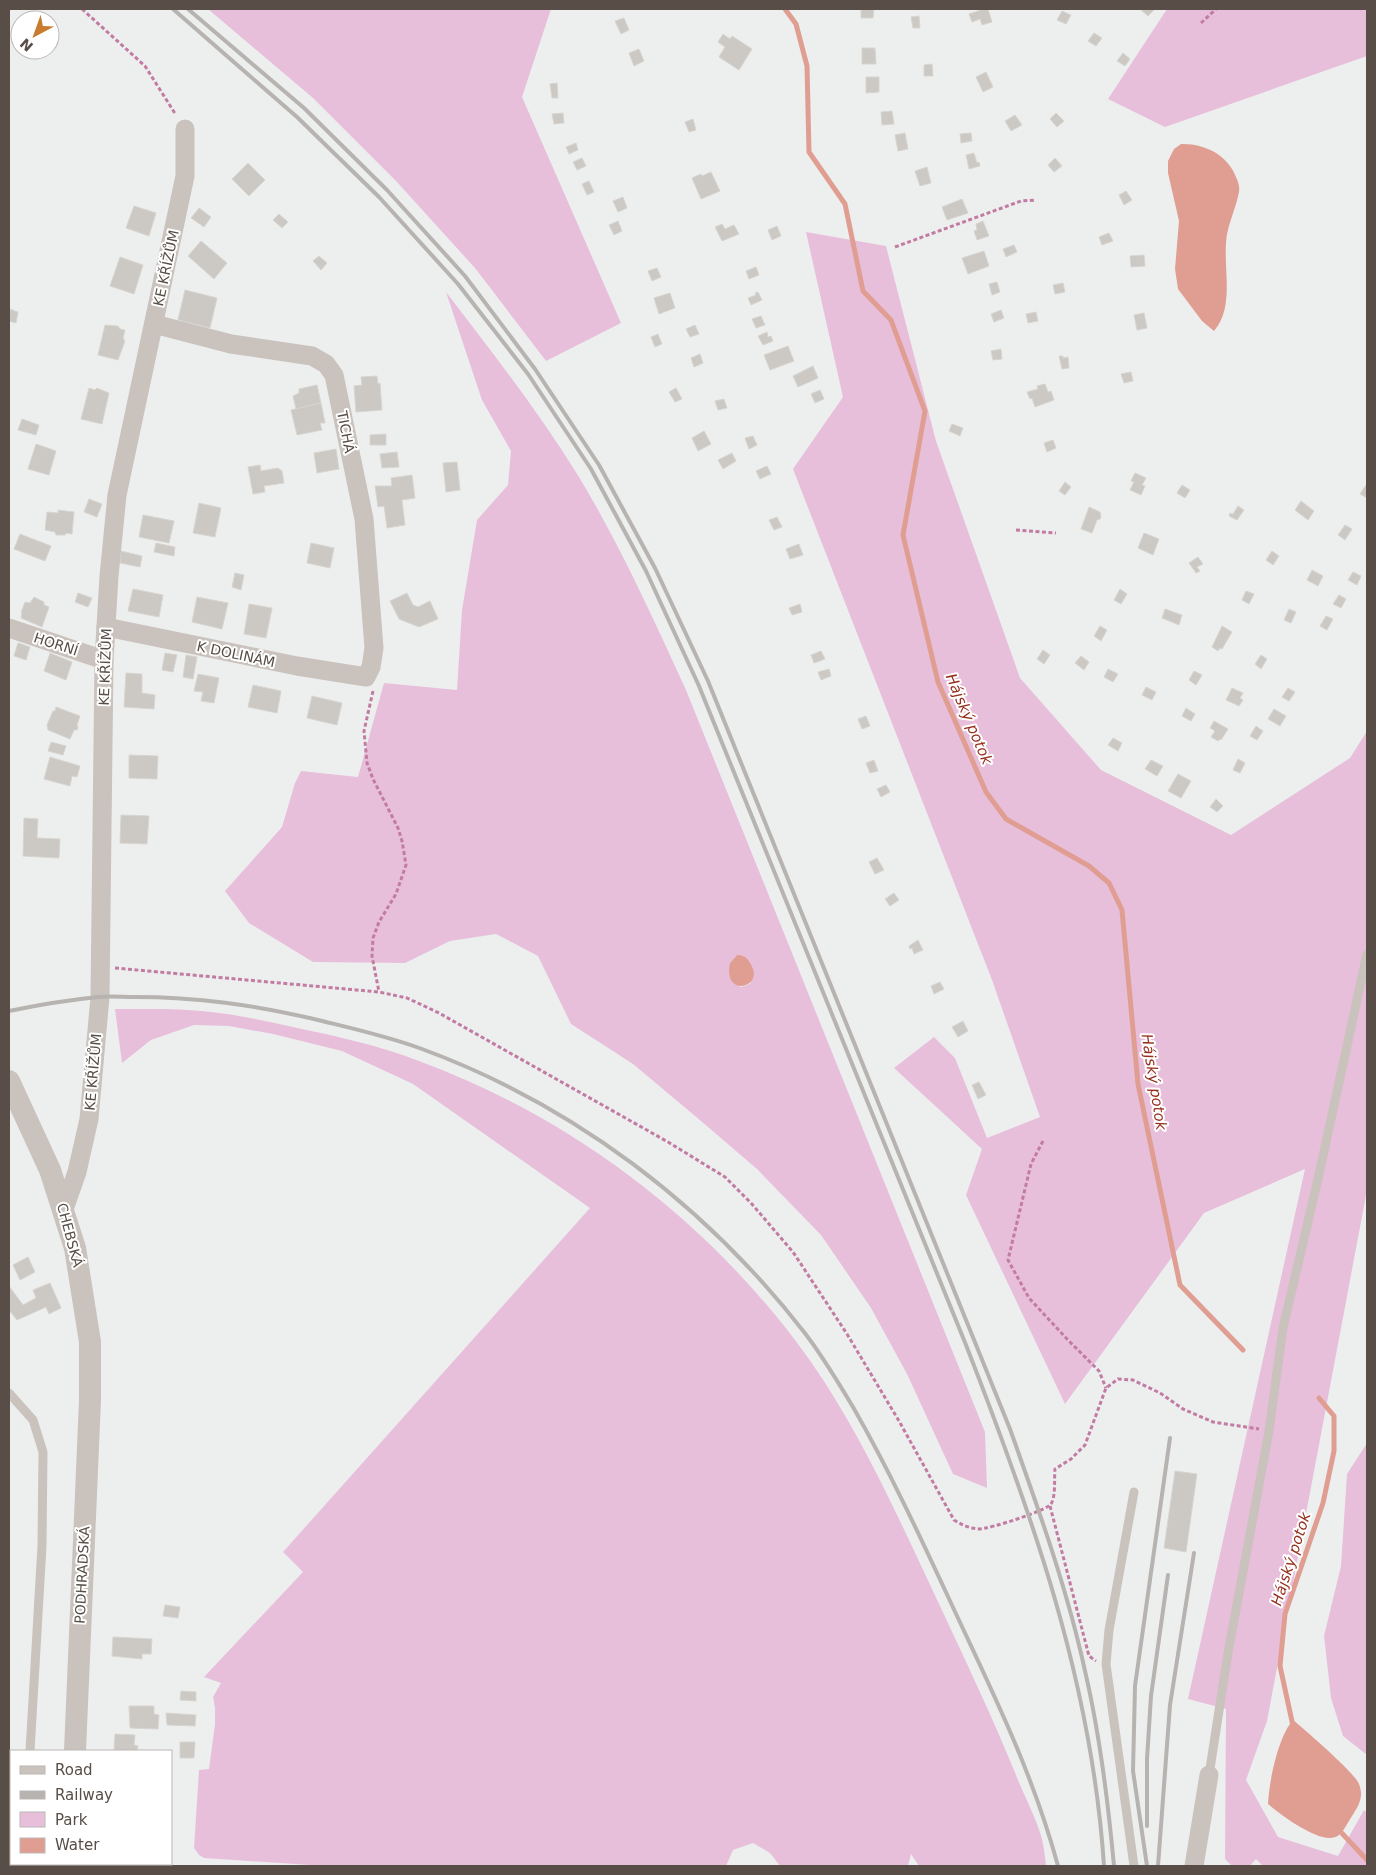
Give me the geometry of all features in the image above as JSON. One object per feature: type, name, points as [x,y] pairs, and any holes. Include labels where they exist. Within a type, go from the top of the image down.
[{"type":"street","name":"KE KŘÍŽŮM","points":[[64,1209],[77,1172],[89,1119],[100,997],[102,880],[100,860],[104,660],[108,576],[117,495],[185,176],[185,129]]},
{"type":"street","name":"TICHÁ","points":[[154,324],[231,344],[312,356],[326,364],[334,375],[364,519],[374,648],[371,667],[366,676]]},
{"type":"street","name":"K DOLINÁM","points":[[106,627],[297,666],[366,676]]},
{"type":"street","name":"HORNÍ","points":[[9,628],[104,660]]},
{"type":"street","name":"CHEBSKÁ","points":[[9,1081],[50,1170],[75,1248],[90,1342],[90,1400]]},
{"type":"street","name":"PODHRADSKÁ","points":[[75,1750],[90,1400]]},
{"type":"street","points":[[1194,1866],[1209,1775]]},
{"type":"lane","points":[[1209,1775],[1228,1653],[1269,1431],[1283,1328],[1318,1180],[1367,954]]},
{"type":"lane","points":[[9,1393],[33,1420],[43,1452],[42,1546],[30,1750]]},
{"type":"lane","points":[[1134,1492],[1109,1630],[1106,1664],[1134,1866]]},
{"type":"path","points":[[82,9],[145,66],[185,129]]},
{"type":"path","points":[[1201,23],[1216,9]]},
{"type":"path","points":[[895,247],[1021,201],[1036,200]]},
{"type":"path","points":[[1016,530],[1056,533]]},
{"type":"path","points":[[366,676],[373,689],[364,731],[367,763],[398,828],[406,865],[396,894],[378,922],[373,938],[372,956],[379,992]]},
{"type":"path","points":[[101,967],[379,992],[407,998],[440,1013],[668,1142],[725,1177],[751,1203],[794,1252],[847,1334],[954,1520],[964,1527],[981,1529],[1030,1515],[1050,1506],[1053,1500],[1055,1469],[1071,1459],[1084,1445],[1106,1388],[1118,1379],[1133,1380],[1160,1393],[1182,1409],[1213,1422],[1269,1431]]},
{"type":"path","points":[[1043,1141],[1032,1164],[1008,1260],[1029,1298],[1099,1371],[1106,1388]]},
{"type":"path","points":[[1050,1506],[1089,1656],[1097,1662],[1106,1664]]},
{"type":"green space","points":[[208,9],[551,9],[522,97],[621,323],[546,361],[475,268],[396,181],[313,98]]},
{"type":"green space","points":[[1167,9],[1367,9],[1367,56],[1165,127],[1108,99]]},
{"type":"green space","points":[[806,232],[886,246],[936,441],[1020,678],[1101,770],[1231,835],[1350,758],[1367,731],[1367,1190],[1267,1721],[1246,1780],[1278,1837],[1338,1856],[1364,1810],[1367,1813],[1367,1866],[1263,1866],[1256,1859],[1250,1866],[1232,1866],[1225,1859],[1226,1709],[1188,1699],[1305,1169],[1204,1213],[1065,1404],[966,1195],[982,1149],[894,1068],[934,1037],[955,1058],[987,1138],[1040,1117],[992,980],[793,469],[843,397]]},
{"type":"green space","points":[[446,292],[498,360],[579,477],[622,555],[686,690],[985,1432],[987,1488],[953,1474],[907,1374],[871,1308],[821,1235],[757,1169],[701,1121],[633,1064],[571,1024],[538,956],[496,934],[450,941],[405,963],[313,962],[249,923],[225,891],[282,827],[295,783],[301,771],[358,777],[384,683],[457,690],[462,610],[477,520],[508,485],[511,451],[482,400]],"holes":[[[737,955],[751,983],[740,987],[730,963]]]},
{"type":"green space","points":[[115,1009],[187,1010],[263,1020],[341,1037],[419,1061],[474,1084],[527,1110],[578,1140],[627,1174],[673,1211],[717,1251],[757,1294],[795,1340],[817,1371],[856,1435],[908,1537],[998,1732],[1043,1842],[1046,1866],[919,1866],[911,1854],[908,1866],[780,1866],[770,1853],[753,1843],[733,1850],[726,1866],[325,1866],[204,1858],[199,1855],[194,1848],[199,1770],[209,1769],[215,1724],[213,1697],[221,1683],[204,1677],[303,1572],[283,1552],[590,1208],[413,1084],[342,1051],[273,1034],[229,1026],[194,1025],[151,1040],[122,1063]]},
{"type":"green space","points":[[1367,1443],[1367,1755],[1343,1736],[1331,1698],[1324,1636],[1341,1566],[1347,1474]]},
{"type":"water","points":[[1181,144],[1206,148],[1221,157],[1232,169],[1239,186],[1238,198],[1227,236],[1226,301],[1220,322],[1214,331],[1202,321],[1178,289],[1175,269],[1179,221],[1168,173],[1168,161],[1174,149]]},
{"type":"water","points":[[737,955],[748,959],[754,972],[753,979],[743,986],[732,982],[729,974],[730,963]]},
{"type":"water","points":[[1293,1720],[1340,1762],[1359,1784],[1361,1797],[1359,1804],[1343,1831],[1332,1838],[1313,1834],[1268,1804],[1272,1772],[1279,1748]]},
{"type":"building","points":[[861,9],[874,9],[873,18],[861,18]]},
{"type":"building","points":[[988,9],[992,22],[982,25],[980,19],[972,22],[969,14]]},
{"type":"building","points":[[1140,9],[1155,9],[1148,16]]},
{"type":"building","points":[[1062,11],[1071,15],[1066,24],[1057,20]]},
{"type":"building","points":[[919,16],[920,28],[913,28],[911,17]]},
{"type":"building","points":[[624,18],[629,30],[621,34],[615,21]]},
{"type":"building","points":[[1094,33],[1102,38],[1096,46],[1088,41]]},
{"type":"building","points":[[723,34],[730,39],[732,36],[752,49],[739,70],[719,57],[725,47],[718,42]]},
{"type":"building","points":[[862,48],[875,48],[876,64],[862,64]]},
{"type":"building","points":[[639,49],[644,61],[634,66],[629,53]]},
{"type":"building","points":[[1123,53],[1130,59],[1125,66],[1117,61]]},
{"type":"building","points":[[932,64],[933,76],[924,76],[924,65]]},
{"type":"building","points":[[986,72],[993,87],[983,92],[976,77]]},
{"type":"building","points":[[866,77],[879,77],[879,92],[866,93]]},
{"type":"building","points":[[557,83],[558,98],[552,98],[550,84]]},
{"type":"building","points":[[892,111],[894,124],[882,125],[881,112]]},
{"type":"building","points":[[563,113],[564,123],[554,124],[552,114]]},
{"type":"building","points":[[1056,113],[1064,121],[1057,127],[1050,119]]},
{"type":"building","points":[[1015,115],[1022,125],[1011,131],[1005,121]]},
{"type":"building","points":[[693,119],[696,130],[689,132],[685,122]]},
{"type":"building","points":[[905,133],[908,149],[898,151],[895,135]]},
{"type":"building","points":[[971,133],[972,141],[961,143],[960,134]]},
{"type":"building","points":[[576,143],[578,150],[569,154],[566,147]]},
{"type":"building","points":[[974,153],[980,166],[969,169],[966,155]]},
{"type":"building","points":[[582,158],[586,166],[577,170],[573,162]]},
{"type":"building","points":[[1055,158],[1062,166],[1054,172],[1048,165]]},
{"type":"building","points":[[248,163],[265,180],[249,196],[232,179]]},
{"type":"building","points":[[927,167],[931,183],[920,186],[915,171]]},
{"type":"building","points":[[711,172],[720,191],[701,199],[692,178]]},
{"type":"building","points":[[589,181],[594,192],[587,195],[582,184]]},
{"type":"building","points":[[1126,191],[1132,200],[1124,205],[1119,195]]},
{"type":"building","points":[[623,197],[627,208],[618,212],[613,201]]},
{"type":"building","points":[[962,199],[968,213],[947,220],[942,207]]},
{"type":"building","points":[[134,206],[156,213],[149,236],[126,228]]},
{"type":"building","points":[[199,208],[211,217],[204,227],[191,218]]},
{"type":"building","points":[[279,214],[288,222],[282,228],[273,220]]},
{"type":"building","points":[[618,221],[622,231],[614,235],[609,225]]},
{"type":"building","points":[[983,221],[989,236],[977,240],[974,231],[977,230],[976,224]]},
{"type":"building","points":[[722,224],[725,229],[734,225],[739,234],[722,241],[715,227]]},
{"type":"building","points":[[777,226],[781,236],[772,240],[768,230]]},
{"type":"building","points":[[1109,233],[1113,241],[1102,245],[1099,237]]},
{"type":"building","points":[[201,241],[227,263],[214,279],[188,256]]},
{"type":"building","points":[[1014,245],[1017,252],[1006,257],[1003,249]]},
{"type":"building","points":[[984,251],[989,266],[968,274],[962,258]]},
{"type":"building","points":[[1144,255],[1145,266],[1131,267],[1130,256]]},
{"type":"building","points":[[319,256],[327,263],[321,270],[313,261]]},
{"type":"building","points":[[120,257],[143,265],[134,294],[110,286]]},
{"type":"building","points":[[756,267],[759,275],[749,279],[746,271]]},
{"type":"building","points":[[657,268],[661,277],[652,281],[648,271]]},
{"type":"building","points":[[997,282],[1000,292],[992,295],[989,284]]},
{"type":"building","points":[[1063,283],[1065,292],[1055,294],[1053,285]]},
{"type":"building","points":[[185,290],[217,298],[210,328],[178,320]]},
{"type":"building","points":[[758,292],[762,300],[751,305],[748,298],[756,295],[755,293]]},
{"type":"building","points":[[670,293],[675,308],[659,314],[654,298]]},
{"type":"building","points":[[10,309],[18,312],[16,323],[9,321]]},
{"type":"building","points":[[1001,310],[1004,318],[994,322],[991,314]]},
{"type":"building","points":[[1036,312],[1038,321],[1028,323],[1026,314]]},
{"type":"building","points":[[1144,313],[1147,328],[1137,330],[1134,315]]},
{"type":"building","points":[[761,316],[765,325],[756,328],[752,319]]},
{"type":"building","points":[[105,325],[118,326],[120,329],[125,330],[123,338],[125,341],[118,360],[98,355]]},
{"type":"building","points":[[695,325],[699,334],[690,337],[686,329]]},
{"type":"building","points":[[767,332],[768,337],[771,336],[773,341],[763,345],[758,336]]},
{"type":"building","points":[[658,334],[662,344],[655,347],[651,337]]},
{"type":"building","points":[[788,346],[794,361],[770,370],[764,355]]},
{"type":"building","points":[[1001,349],[1002,359],[993,360],[991,351]]},
{"type":"building","points":[[700,354],[703,363],[694,367],[691,358]]},
{"type":"building","points":[[1059,356],[1063,356],[1063,358],[1068,357],[1069,368],[1062,369]]},
{"type":"building","points":[[813,366],[818,378],[798,387],[793,376]]},
{"type":"building","points":[[1131,372],[1133,381],[1124,383],[1121,374]]},
{"type":"building","points":[[377,376],[378,384],[380,383],[382,410],[356,412],[354,386],[362,385],[361,377]]},
{"type":"building","points":[[1045,384],[1048,392],[1051,391],[1054,400],[1035,407],[1032,398],[1030,399],[1027,392],[1038,389],[1037,386]]},
{"type":"building","points":[[317,385],[321,403],[296,409],[293,396],[299,393],[299,389]]},
{"type":"building","points":[[89,388],[95,390],[97,388],[109,393],[102,424],[81,419]]},
{"type":"building","points":[[676,388],[682,399],[675,402],[669,392]]},
{"type":"building","points":[[820,390],[824,399],[815,403],[811,394]]},
{"type":"building","points":[[724,399],[727,408],[718,410],[715,401]]},
{"type":"building","points":[[321,403],[325,423],[320,423],[322,430],[297,435],[291,410]]},
{"type":"building","points":[[22,419],[39,425],[36,435],[18,430]]},
{"type":"building","points":[[952,424],[963,428],[960,436],[949,431]]},
{"type":"building","points":[[704,431],[711,444],[698,451],[692,438]]},
{"type":"building","points":[[386,434],[386,445],[370,445],[370,435]]},
{"type":"building","points":[[753,436],[757,445],[749,449],[745,438]]},
{"type":"building","points":[[1053,440],[1056,448],[1047,452],[1044,443]]},
{"type":"building","points":[[36,444],[56,451],[49,475],[28,469]]},
{"type":"building","points":[[336,449],[339,469],[317,473],[314,453]]},
{"type":"building","points":[[397,452],[399,467],[382,468],[380,454]]},
{"type":"building","points":[[732,453],[736,461],[723,469],[718,460]]},
{"type":"building","points":[[457,462],[460,490],[446,492],[443,463]]},
{"type":"building","points":[[260,465],[261,471],[278,468],[282,471],[284,483],[264,486],[265,492],[253,494],[248,467]]},
{"type":"building","points":[[767,466],[771,474],[760,479],[756,471]]},
{"type":"building","points":[[1135,473],[1146,478],[1142,485],[1145,486],[1141,495],[1130,490],[1134,482],[1131,481]]},
{"type":"building","points":[[412,475],[415,498],[402,500],[405,525],[387,528],[384,506],[378,507],[375,486],[392,486],[391,478]]},
{"type":"building","points":[[1065,482],[1071,487],[1065,495],[1059,491]]},
{"type":"building","points":[[1182,485],[1190,490],[1185,498],[1177,493]]},
{"type":"building","points":[[1367,485],[1367,498],[1360,494]]},
{"type":"building","points":[[89,499],[102,504],[97,517],[84,512]]},
{"type":"building","points":[[1301,501],[1314,511],[1308,520],[1295,510]]},
{"type":"building","points":[[199,503],[221,508],[215,537],[193,533]]},
{"type":"building","points":[[1238,506],[1244,510],[1237,520],[1229,516],[1230,513],[1233,514]]},
{"type":"building","points":[[1089,507],[1100,512],[1101,516],[1097,520],[1092,533],[1081,529]]},
{"type":"building","points":[[58,510],[74,512],[72,534],[56,535],[55,532],[45,530],[47,512],[58,513]]},
{"type":"building","points":[[143,515],[174,521],[169,543],[139,537]]},
{"type":"building","points":[[777,517],[782,527],[774,530],[769,520]]},
{"type":"building","points":[[1345,525],[1352,529],[1345,540],[1338,535]]},
{"type":"building","points":[[1144,533],[1159,539],[1153,555],[1138,548]]},
{"type":"building","points":[[20,534],[51,546],[45,561],[14,549]]},
{"type":"building","points":[[156,543],[175,547],[174,556],[154,552]]},
{"type":"building","points":[[311,543],[334,548],[330,568],[307,563]]},
{"type":"building","points":[[799,544],[803,555],[790,559],[786,549]]},
{"type":"building","points":[[121,551],[142,556],[140,567],[120,563]]},
{"type":"building","points":[[1272,551],[1279,556],[1273,565],[1266,560]]},
{"type":"building","points":[[1198,557],[1203,564],[1197,567],[1200,571],[1196,573],[1189,563]]},
{"type":"building","points":[[1312,570],[1323,576],[1318,586],[1307,580]]},
{"type":"building","points":[[1353,572],[1361,576],[1357,585],[1348,580]]},
{"type":"building","points":[[235,573],[244,575],[241,590],[232,587]]},
{"type":"building","points":[[133,589],[163,595],[159,617],[128,611]]},
{"type":"building","points":[[1120,589],[1127,594],[1121,604],[1114,600]]},
{"type":"building","points":[[1246,591],[1254,594],[1249,604],[1242,600]]},
{"type":"building","points":[[78,593],[92,598],[88,607],[75,602]]},
{"type":"building","points":[[407,593],[413,605],[418,607],[430,601],[438,619],[419,627],[399,619],[390,601]]},
{"type":"building","points":[[1339,595],[1346,599],[1341,608],[1333,604]]},
{"type":"building","points":[[34,597],[49,607],[42,627],[21,618],[25,602],[30,603]]},
{"type":"building","points":[[197,597],[228,603],[222,629],[192,622]]},
{"type":"building","points":[[249,604],[272,608],[266,638],[244,634]]},
{"type":"building","points":[[800,604],[802,612],[792,615],[789,608]]},
{"type":"building","points":[[1165,609],[1182,615],[1179,625],[1162,618]]},
{"type":"building","points":[[1289,609],[1296,612],[1291,623],[1284,620]]},
{"type":"building","points":[[1326,616],[1333,619],[1327,630],[1320,626]]},
{"type":"building","points":[[1100,626],[1107,630],[1101,641],[1094,636]]},
{"type":"building","points":[[1222,626],[1232,632],[1222,649],[1220,648],[1218,651],[1212,647]]},
{"type":"building","points":[[18,643],[30,647],[26,660],[14,656]]},
{"type":"building","points":[[1043,650],[1050,655],[1044,664],[1037,659]]},
{"type":"building","points":[[821,651],[825,659],[814,663],[811,655]]},
{"type":"building","points":[[50,653],[72,662],[66,680],[44,671]]},
{"type":"building","points":[[165,653],[177,655],[173,672],[162,670]]},
{"type":"building","points":[[186,655],[197,657],[193,679],[183,677]]},
{"type":"building","points":[[1261,655],[1267,659],[1261,669],[1255,664]]},
{"type":"building","points":[[1081,656],[1089,662],[1084,670],[1075,663]]},
{"type":"building","points":[[829,669],[831,676],[821,680],[818,672]]},
{"type":"building","points":[[1108,669],[1118,674],[1113,682],[1104,677]]},
{"type":"building","points":[[1194,671],[1202,675],[1196,685],[1189,680]]},
{"type":"building","points":[[126,673],[142,674],[142,693],[155,695],[154,709],[124,707]]},
{"type":"building","points":[[198,674],[219,678],[214,703],[201,701],[203,692],[194,691]]},
{"type":"building","points":[[253,685],[281,691],[277,713],[248,707]]},
{"type":"building","points":[[1146,687],[1156,692],[1152,700],[1142,695]]},
{"type":"building","points":[[1232,688],[1243,693],[1240,698],[1243,700],[1239,706],[1226,700]]},
{"type":"building","points":[[1288,688],[1295,692],[1289,701],[1282,697]]},
{"type":"building","points":[[312,696],[342,703],[337,725],[307,718]]},
{"type":"building","points":[[56,707],[80,716],[77,730],[74,730],[70,739],[48,730],[47,725]]},
{"type":"building","points":[[1186,708],[1195,714],[1191,721],[1182,716]]},
{"type":"building","points":[[1274,709],[1286,716],[1280,726],[1268,719]]},
{"type":"building","points":[[866,716],[870,726],[862,729],[858,719]]},
{"type":"building","points":[[1214,721],[1228,729],[1221,740],[1218,741],[1211,737],[1215,731],[1210,728]]},
{"type":"building","points":[[1256,726],[1263,731],[1257,740],[1250,736]]},
{"type":"building","points":[[1113,738],[1122,743],[1118,751],[1108,745]]},
{"type":"building","points":[[51,742],[66,746],[63,755],[48,751]]},
{"type":"building","points":[[129,755],[158,756],[157,779],[129,778]]},
{"type":"building","points":[[50,757],[80,766],[77,777],[72,776],[70,786],[44,779]]},
{"type":"building","points":[[1238,759],[1245,763],[1240,773],[1233,770]]},
{"type":"building","points":[[874,760],[878,771],[870,773],[866,763]]},
{"type":"building","points":[[1151,760],[1163,766],[1157,776],[1145,769]]},
{"type":"building","points":[[1178,774],[1191,781],[1181,798],[1168,791]]},
{"type":"building","points":[[886,785],[890,792],[881,797],[877,789]]},
{"type":"building","points":[[1216,799],[1223,806],[1217,812],[1210,807]]},
{"type":"building","points":[[121,815],[149,816],[147,844],[120,843]]},
{"type":"building","points":[[24,818],[38,819],[37,838],[60,839],[59,858],[23,856]]},
{"type":"building","points":[[877,858],[884,870],[875,874],[869,862]]},
{"type":"building","points":[[894,893],[899,900],[890,906],[885,899]]},
{"type":"building","points":[[918,940],[923,950],[914,954],[909,946]]},
{"type":"building","points":[[940,982],[944,989],[934,994],[931,986]]},
{"type":"building","points":[[963,1021],[968,1031],[958,1037],[952,1027]]},
{"type":"building","points":[[979,1082],[986,1095],[978,1099],[972,1085]]},
{"type":"building","points":[[28,1257],[35,1272],[20,1280],[13,1265]]},
{"type":"building","points":[[50,1283],[61,1308],[49,1314],[46,1307],[17,1320],[9,1310],[9,1286],[23,1305],[36,1298],[33,1290]]},
{"type":"building","points":[[1175,1471],[1197,1474],[1186,1552],[1164,1548]]},
{"type":"building","points":[[165,1605],[180,1607],[178,1618],[163,1616]]},
{"type":"building","points":[[113,1637],[152,1639],[151,1654],[142,1654],[142,1659],[112,1656]]},
{"type":"building","points":[[181,1691],[196,1692],[196,1701],[180,1700]]},
{"type":"building","points":[[129,1706],[154,1706],[154,1714],[159,1715],[158,1729],[130,1728]]},
{"type":"building","points":[[166,1713],[196,1715],[195,1726],[167,1725]]},
{"type":"building","points":[[115,1734],[135,1735],[134,1745],[138,1746],[137,1750],[114,1750]]},
{"type":"building","points":[[180,1742],[195,1742],[194,1758],[180,1758]]},
{"type":"waterway","name":"Hájský potok","points":[[785,9],[796,24],[807,66],[809,152],[845,204],[863,291],[891,320],[925,411],[903,535],[938,682],[986,792],[1006,819],[1089,866],[1109,883],[1122,910],[1138,1084],[1180,1285],[1243,1350]]},
{"type":"waterway","name":"Hájský potok","points":[[1293,1726],[1280,1666],[1285,1614],[1323,1503],[1334,1451],[1334,1416],[1319,1398]]},
{"type":"waterway","name":"Hájský potok","points":[[1337,1828],[1367,1860]]},
{"type":"railway","points":[[173,9],[297,117],[379,197],[458,284],[528,374],[591,469],[646,571],[699,686],[966,1345],[1014,1472],[1036,1536],[1072,1665],[1087,1731],[1097,1798],[1104,1866]]},
{"type":"railway","points":[[188,9],[304,108],[387,190],[465,276],[535,369],[599,465],[655,568],[708,681],[1021,1459],[1061,1579],[1078,1640],[1095,1719],[1103,1768],[1114,1866]]},
{"type":"railway","points":[[9,1011],[98,997],[181,998],[269,1010],[382,1036],[409,1044],[478,1072],[532,1099],[584,1130],[633,1164],[680,1201],[724,1242],[804,1332],[830,1369],[853,1407],[907,1510],[1000,1708],[1038,1801],[1058,1866]]},
{"type":"railway","points":[[1147,1866],[1133,1771],[1135,1686],[1170,1438]]},
{"type":"railway","points":[[1158,1866],[1170,1705],[1194,1553]]},
{"type":"railway","points":[[1147,1826],[1147,1759],[1151,1696],[1168,1575]]}]
